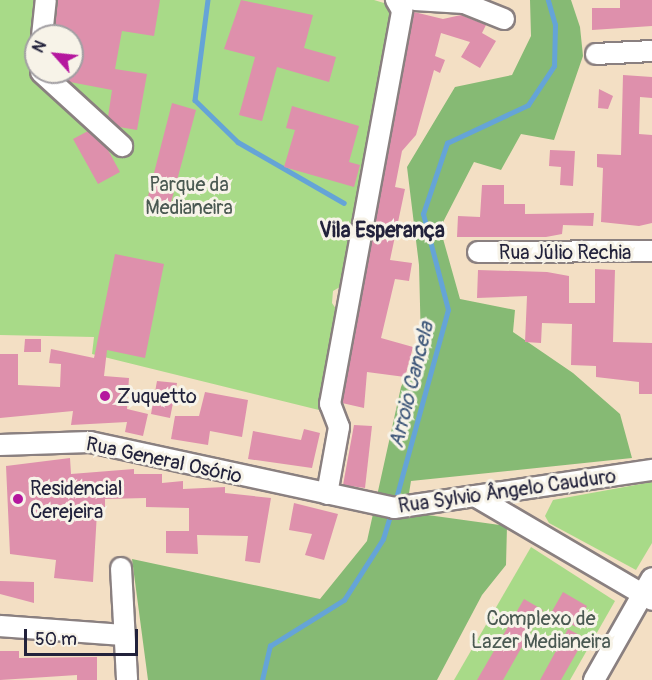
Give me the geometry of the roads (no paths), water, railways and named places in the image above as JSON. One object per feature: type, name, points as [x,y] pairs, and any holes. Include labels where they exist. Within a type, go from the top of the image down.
[{"type":"street","points":[[43,24],[46,0]]},
{"type":"street","points":[[327,494],[339,427],[330,404],[402,10],[396,0]]},
{"type":"street","points":[[416,0],[464,3],[504,19]]},
{"type":"street","points":[[596,54],[652,51]]},
{"type":"street","points":[[54,84],[122,146]]},
{"type":"street","name":"Rua Júlio Rechia","points":[[478,252],[652,251]]},
{"type":"street","name":"Rua General Osório","points":[[0,445],[90,442],[327,494]]},
{"type":"street","name":"Rua Sylvio Ângelo Cauduro","points":[[327,494],[382,506],[412,505],[652,470]]},
{"type":"street","points":[[475,496],[649,591],[594,680]]},
{"type":"street","points":[[121,568],[127,680]]},
{"type":"street","points":[[0,626],[124,635]]},
{"type":"waterway","points":[[208,0],[195,100],[238,142],[344,203]]},
{"type":"waterway","name":"Arroio Cancela","points":[[395,502],[448,310],[423,214],[447,143],[528,105],[554,66],[555,25],[548,0]]},
{"type":"waterway","name":"Arroio Cancela","points":[[262,680],[270,646],[344,600],[383,539],[391,513]]},
{"type":"place","name":"Zuquetto","points":[[105,396]]},
{"type":"place","name":"Residencial Cerejeira","points":[[18,499]]},
{"type":"district","name":"Vila Esperança","points":[[382,231]]},
{"type":"park label","name":"Parque da Medianeira","points":[[189,196]]},
{"type":"park label","name":"Complexo de Lazer Medianeira","points":[[541,630]]}]
